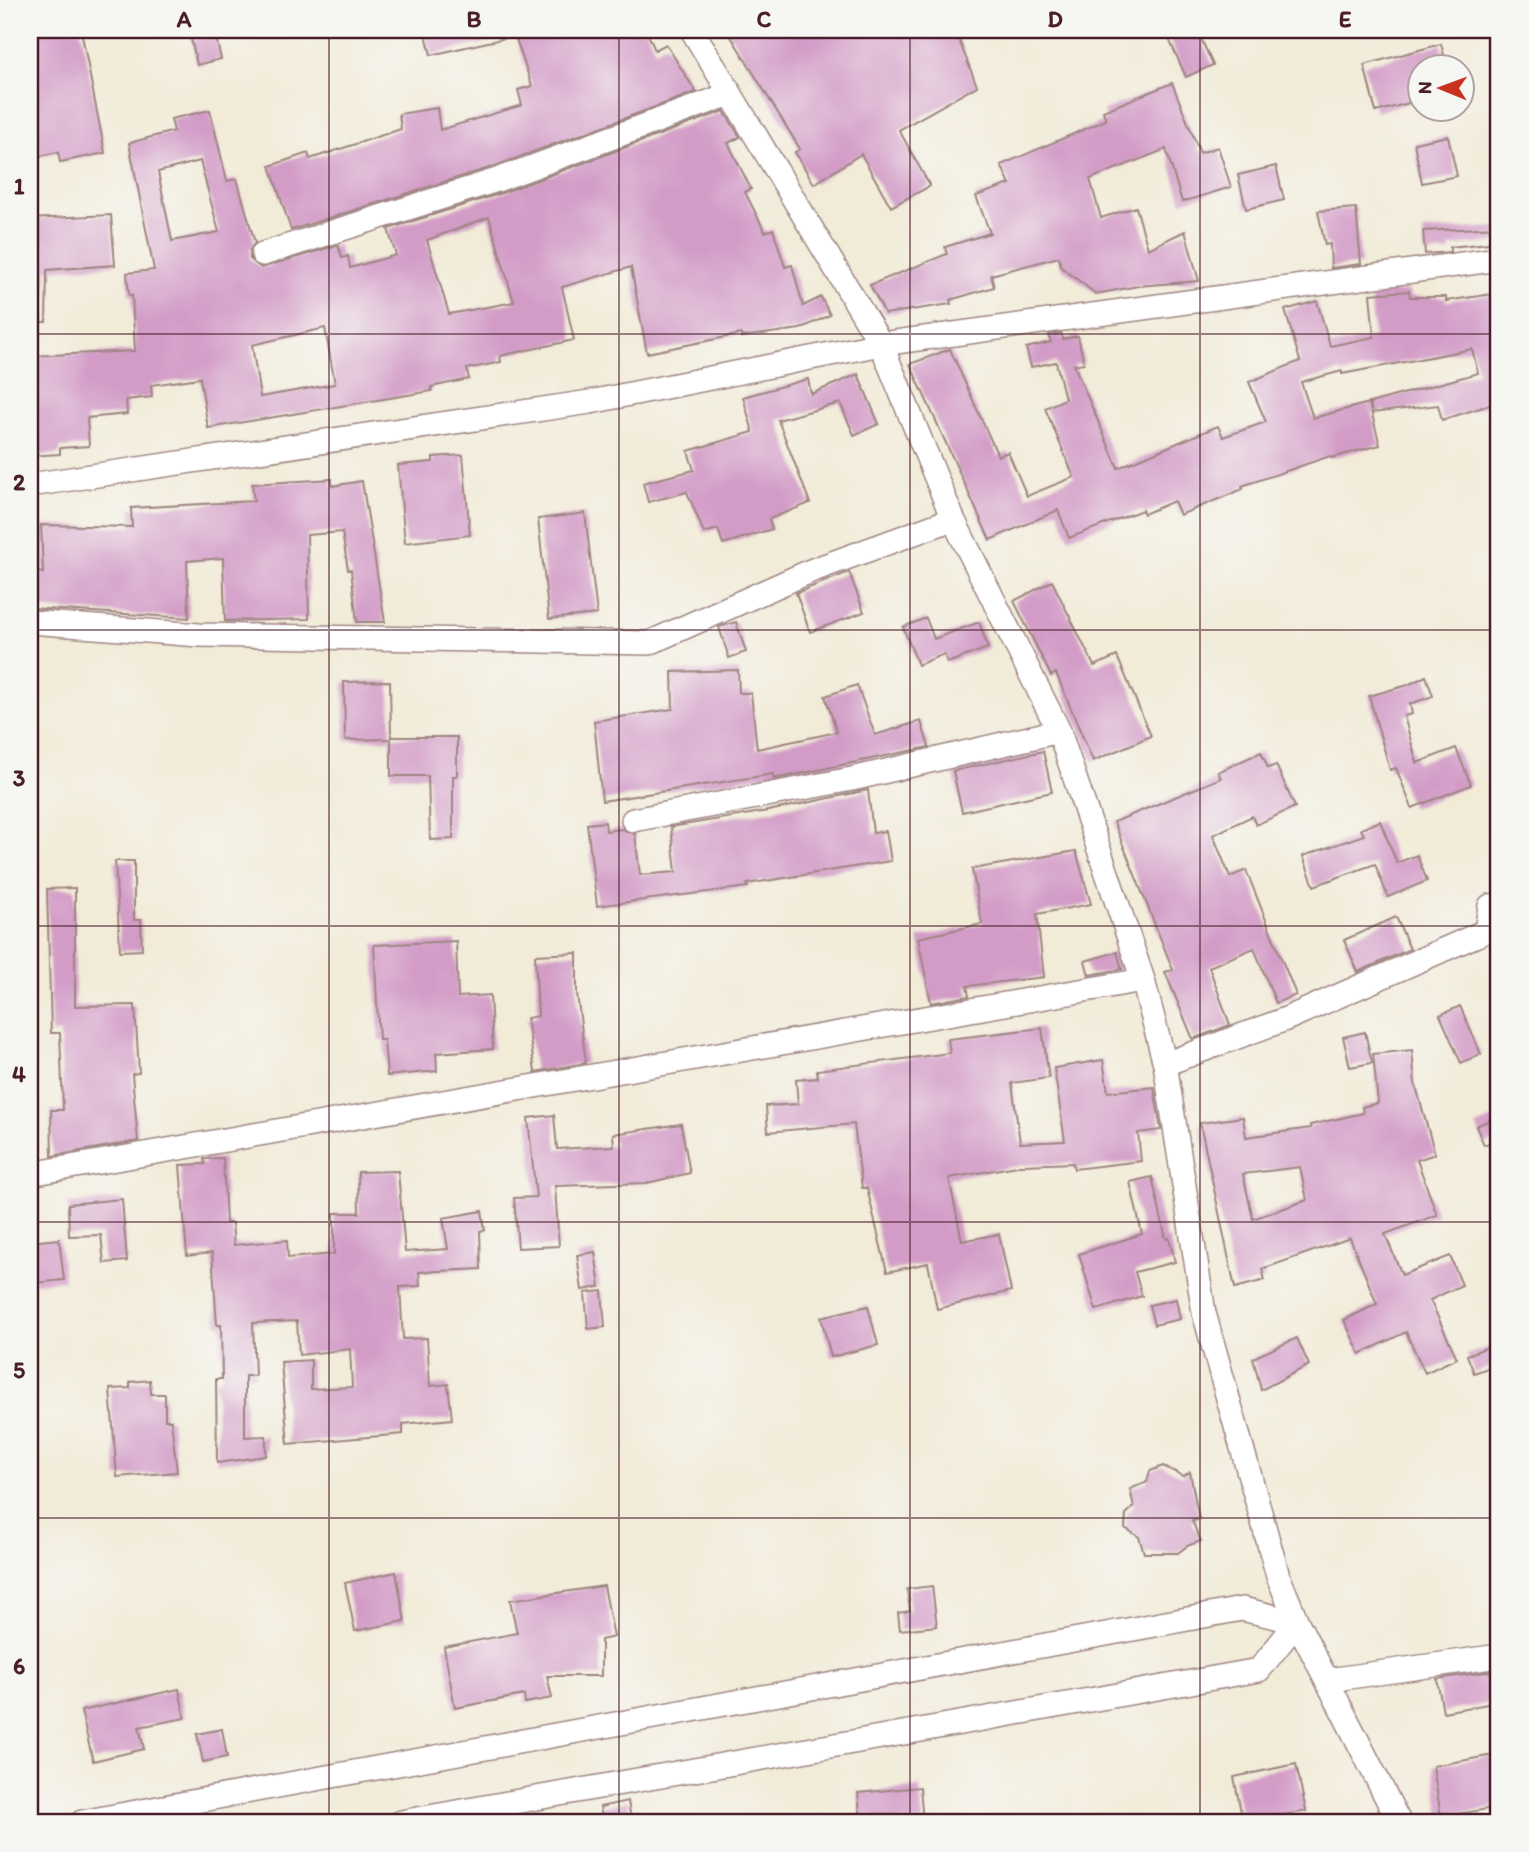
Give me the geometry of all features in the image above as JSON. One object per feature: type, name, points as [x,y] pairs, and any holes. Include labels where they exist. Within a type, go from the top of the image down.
[{"type":"street","points":[[692,30],[881,344],[953,519],[1059,731],[1143,980],[1165,1064],[1204,1313],[1278,1576],[1297,1622],[1399,1822]]},
{"type":"street","points":[[263,254],[497,180],[730,94]]},
{"type":"street","points":[[30,485],[590,401],[881,344],[1499,259]]},
{"type":"street","points":[[30,622],[199,635],[649,643],[813,570],[953,519]]},
{"type":"street","points":[[633,820],[852,779],[1059,731]]},
{"type":"street","points":[[1165,1064],[1286,1019],[1486,931],[1490,906],[1499,905]]},
{"type":"street","points":[[30,1174],[1143,980]]},
{"type":"street","points":[[82,1822],[1242,1609],[1297,1622]]},
{"type":"street","points":[[401,1822],[1259,1670],[1297,1622]]},
{"type":"street","points":[[1328,1680],[1499,1656]]},
{"type":"building","points":[[81,30],[105,153],[60,162],[58,152],[40,156],[30,109],[30,32]]},
{"type":"building","points":[[189,30],[214,30],[221,59],[197,65]]},
{"type":"building","points":[[425,30],[509,30],[510,37],[431,55]]},
{"type":"building","points":[[513,30],[646,30],[655,50],[666,44],[696,92],[492,167],[291,230],[270,166],[308,153],[310,159],[401,129],[399,114],[437,108],[440,130],[522,105],[518,90],[532,86]]},
{"type":"building","points":[[727,30],[955,30],[977,86],[899,130],[930,186],[891,207],[861,154],[814,184],[795,152],[800,149]]},
{"type":"building","points":[[1165,30],[1197,30],[1213,65],[1186,77]]},
{"type":"building","points":[[1441,44],[1443,52],[1412,52]]},
{"type":"building","points":[[1406,54],[1406,104],[1376,112],[1364,65]]},
{"type":"building","points":[[1172,83],[1200,153],[1218,147],[1231,187],[1182,202],[1166,149],[1090,179],[1101,218],[1136,207],[1148,249],[1185,231],[1199,281],[1138,286],[1096,294],[1061,267],[1059,257],[991,275],[994,287],[950,300],[951,304],[885,314],[870,285],[947,254],[945,247],[990,233],[976,196],[1010,184],[1001,165],[1106,120],[1103,111]]},
{"type":"building","points":[[210,110],[227,181],[237,179],[255,243],[250,250],[250,259],[261,268],[338,245],[342,258],[348,256],[350,268],[396,255],[388,229],[502,193],[724,111],[740,137],[728,143],[751,189],[745,192],[765,232],[773,229],[785,267],[792,265],[803,306],[821,297],[830,315],[800,329],[741,337],[741,334],[647,353],[631,267],[562,287],[574,340],[500,356],[501,362],[467,369],[469,379],[431,387],[432,391],[208,428],[200,378],[151,385],[152,397],[126,400],[127,414],[87,418],[89,446],[60,448],[60,454],[30,456],[30,356],[135,351],[132,295],[129,295],[127,273],[154,270],[129,143],[174,131],[171,119]],"holes":[[[200,161],[219,232],[172,241],[158,172]],[[489,217],[514,302],[449,314],[427,240]],[[325,328],[335,384],[260,397],[252,345]]]},
{"type":"building","points":[[1448,136],[1457,176],[1422,183],[1414,143]]},
{"type":"building","points":[[1276,166],[1284,200],[1246,209],[1238,175]]},
{"type":"building","points":[[1356,208],[1361,264],[1331,268],[1330,244],[1325,245],[1318,211]]},
{"type":"building","points":[[111,215],[115,265],[47,270],[46,322],[30,322],[30,219]]},
{"type":"building","points":[[1497,227],[1498,242],[1450,247],[1450,252],[1425,254],[1423,231]]},
{"type":"building","points":[[1409,291],[1410,297],[1446,297],[1446,301],[1499,293],[1499,402],[1442,420],[1438,405],[1372,413],[1370,403],[1478,373],[1472,349],[1342,374],[1342,371],[1301,382],[1313,418],[1369,403],[1380,445],[1331,458],[1330,456],[1242,486],[1243,489],[1180,515],[1174,501],[1144,514],[1142,510],[1069,538],[1058,510],[990,540],[910,364],[950,349],[998,456],[1008,452],[1027,496],[1074,477],[1045,408],[1065,399],[1056,362],[1031,367],[1026,348],[1051,342],[1049,335],[1061,333],[1063,339],[1078,336],[1084,363],[1074,365],[1118,468],[1218,426],[1223,437],[1266,422],[1249,382],[1300,361],[1285,310],[1317,301],[1330,346],[1374,337],[1370,294]]},
{"type":"building","points":[[858,374],[879,424],[854,435],[840,403],[778,420],[810,503],[769,519],[772,529],[723,544],[718,529],[704,533],[687,492],[648,502],[643,483],[694,470],[688,451],[753,432],[743,397],[808,379],[811,394]]},
{"type":"building","points":[[463,455],[470,535],[405,543],[398,465],[433,462],[433,457]]},
{"type":"building","points":[[332,479],[332,486],[362,481],[385,622],[357,622],[351,570],[348,570],[342,532],[307,535],[309,619],[225,621],[223,558],[187,561],[189,618],[30,608],[30,571],[43,573],[41,525],[132,527],[131,508],[254,501],[252,484]]},
{"type":"building","points":[[585,513],[597,614],[549,619],[538,519]]},
{"type":"building","points":[[849,572],[864,612],[810,632],[796,593]]},
{"type":"building","points":[[1052,581],[1094,666],[1117,656],[1151,736],[1093,761],[1056,673],[1051,676],[1014,601]]},
{"type":"building","points":[[926,618],[934,639],[979,622],[988,648],[947,663],[944,654],[918,665],[903,627]]},
{"type":"building","points":[[736,622],[746,652],[729,658],[719,627]]},
{"type":"building","points":[[738,670],[739,693],[751,693],[757,749],[837,732],[825,696],[857,685],[875,735],[921,721],[929,747],[774,779],[773,774],[602,801],[594,721],[673,709],[672,672]]},
{"type":"building","points":[[1426,676],[1433,696],[1410,704],[1412,714],[1404,716],[1417,763],[1456,748],[1471,785],[1412,808],[1396,768],[1390,770],[1369,696],[1408,685]]},
{"type":"building","points":[[390,681],[391,739],[345,740],[344,682]]},
{"type":"building","points":[[391,737],[457,737],[457,776],[453,776],[453,839],[430,840],[428,776],[391,776]]},
{"type":"building","points":[[1043,751],[1052,792],[962,812],[953,771]]},
{"type":"building","points":[[1261,752],[1268,768],[1276,765],[1295,807],[1256,825],[1252,816],[1213,835],[1230,877],[1246,870],[1296,995],[1276,1003],[1254,948],[1209,967],[1230,1025],[1193,1039],[1165,972],[1173,970],[1114,822],[1221,778],[1218,772]]},
{"type":"building","points":[[868,790],[873,833],[886,831],[891,861],[747,884],[748,887],[597,906],[587,824],[605,822],[606,831],[622,829],[635,834],[640,875],[676,872],[671,827],[768,811]]},
{"type":"building","points":[[1380,821],[1397,863],[1417,855],[1427,881],[1388,897],[1375,864],[1314,886],[1303,856],[1364,835],[1361,829]]},
{"type":"building","points":[[1076,851],[1091,904],[1037,914],[1044,977],[967,986],[969,996],[931,1003],[918,938],[982,924],[972,869]]},
{"type":"building","points":[[115,861],[134,861],[134,920],[141,920],[142,950],[120,951]]},
{"type":"building","points":[[75,888],[75,1006],[135,1005],[139,1073],[132,1074],[138,1141],[52,1156],[51,1110],[63,1110],[60,1033],[51,1033],[47,889]]},
{"type":"building","points":[[1396,917],[1410,949],[1358,972],[1344,940]]},
{"type":"building","points":[[456,941],[458,997],[490,995],[493,1049],[436,1053],[437,1071],[387,1076],[384,1040],[379,1040],[374,945]]},
{"type":"building","points":[[1117,952],[1122,969],[1089,975],[1085,961]]},
{"type":"building","points":[[577,953],[577,994],[586,1063],[535,1072],[527,1018],[538,1016],[535,955]]},
{"type":"building","points":[[1460,1006],[1481,1054],[1461,1063],[1440,1015]]},
{"type":"building","points":[[1042,1028],[1049,1078],[1012,1083],[1020,1143],[1065,1141],[1054,1068],[1103,1060],[1108,1092],[1154,1087],[1161,1130],[1138,1133],[1141,1161],[1074,1169],[1073,1163],[1023,1165],[949,1178],[962,1241],[999,1234],[1011,1291],[937,1309],[928,1263],[887,1272],[867,1188],[862,1188],[854,1124],[768,1132],[766,1106],[798,1104],[796,1080],[818,1078],[817,1070],[950,1053],[948,1039]]},
{"type":"building","points":[[1365,1032],[1372,1063],[1350,1067],[1343,1037]]},
{"type":"building","points":[[1412,1050],[1415,1083],[1435,1154],[1417,1160],[1437,1215],[1385,1234],[1402,1275],[1450,1256],[1462,1285],[1430,1300],[1457,1358],[1425,1373],[1406,1332],[1360,1354],[1344,1320],[1377,1304],[1350,1238],[1262,1269],[1265,1280],[1235,1288],[1200,1123],[1243,1117],[1246,1137],[1311,1128],[1310,1125],[1363,1113],[1362,1107],[1378,1103],[1373,1054]],"holes":[[[1300,1167],[1307,1200],[1253,1219],[1243,1174]]]},
{"type":"building","points":[[554,1115],[557,1149],[614,1146],[613,1134],[681,1124],[690,1173],[647,1183],[555,1186],[559,1246],[518,1248],[514,1198],[536,1197],[528,1118]]},
{"type":"building","points":[[1499,1116],[1499,1139],[1484,1145],[1476,1126]]},
{"type":"building","points":[[223,1158],[226,1223],[232,1223],[234,1245],[287,1240],[288,1258],[334,1254],[334,1213],[359,1213],[358,1172],[398,1171],[405,1252],[448,1249],[443,1218],[482,1211],[485,1230],[480,1231],[481,1269],[419,1272],[420,1286],[400,1287],[403,1339],[427,1338],[430,1386],[448,1384],[452,1419],[403,1424],[403,1434],[288,1444],[281,1362],[311,1360],[311,1389],[352,1387],[350,1349],[299,1355],[297,1321],[253,1323],[255,1376],[245,1376],[245,1437],[266,1436],[266,1456],[217,1463],[216,1379],[222,1379],[221,1325],[217,1325],[212,1253],[187,1256],[180,1165],[205,1164],[204,1159]]},
{"type":"building","points":[[1152,1177],[1166,1239],[1169,1238],[1175,1262],[1135,1272],[1142,1296],[1096,1310],[1079,1254],[1142,1234],[1130,1182]]},
{"type":"building","points":[[122,1199],[127,1261],[104,1263],[101,1235],[69,1236],[68,1204]]},
{"type":"building","points":[[59,1239],[64,1280],[34,1283],[30,1242]]},
{"type":"building","points":[[595,1252],[600,1287],[582,1290],[577,1255]]},
{"type":"building","points":[[602,1291],[605,1327],[588,1329],[585,1293]]},
{"type":"building","points":[[1176,1299],[1180,1319],[1154,1325],[1149,1305]]},
{"type":"building","points":[[868,1306],[878,1345],[831,1357],[821,1317]]},
{"type":"building","points":[[1297,1338],[1309,1365],[1261,1390],[1253,1358]]},
{"type":"building","points":[[1495,1344],[1499,1364],[1474,1373],[1467,1355]]},
{"type":"building","points":[[150,1380],[151,1394],[165,1394],[165,1420],[171,1420],[177,1472],[117,1477],[110,1389],[130,1388],[130,1382]]},
{"type":"building","points":[[1163,1466],[1183,1476],[1190,1472],[1199,1519],[1192,1521],[1201,1541],[1178,1553],[1144,1553],[1139,1537],[1125,1528],[1126,1514],[1134,1507],[1130,1489],[1147,1482],[1150,1471]]},
{"type":"building","points":[[396,1572],[405,1621],[355,1631],[345,1583]]},
{"type":"building","points":[[604,1586],[614,1637],[601,1640],[601,1676],[547,1676],[552,1698],[525,1703],[524,1695],[455,1708],[444,1647],[517,1633],[510,1600]]},
{"type":"building","points":[[932,1586],[937,1626],[900,1630],[898,1613],[910,1611],[907,1589]]},
{"type":"building","points":[[1499,1670],[1499,1702],[1443,1712],[1437,1679]]},
{"type":"building","points":[[179,1689],[185,1718],[139,1727],[144,1749],[93,1761],[81,1711]]},
{"type":"building","points":[[222,1729],[227,1757],[203,1762],[197,1734]]},
{"type":"building","points":[[1499,1754],[1499,1807],[1441,1817],[1433,1766]]},
{"type":"building","points":[[1296,1764],[1306,1811],[1243,1822],[1234,1777]]},
{"type":"building","points":[[920,1787],[923,1822],[861,1822],[858,1793]]},
{"type":"building","points":[[628,1801],[631,1819],[603,1822],[600,1807]]}]
